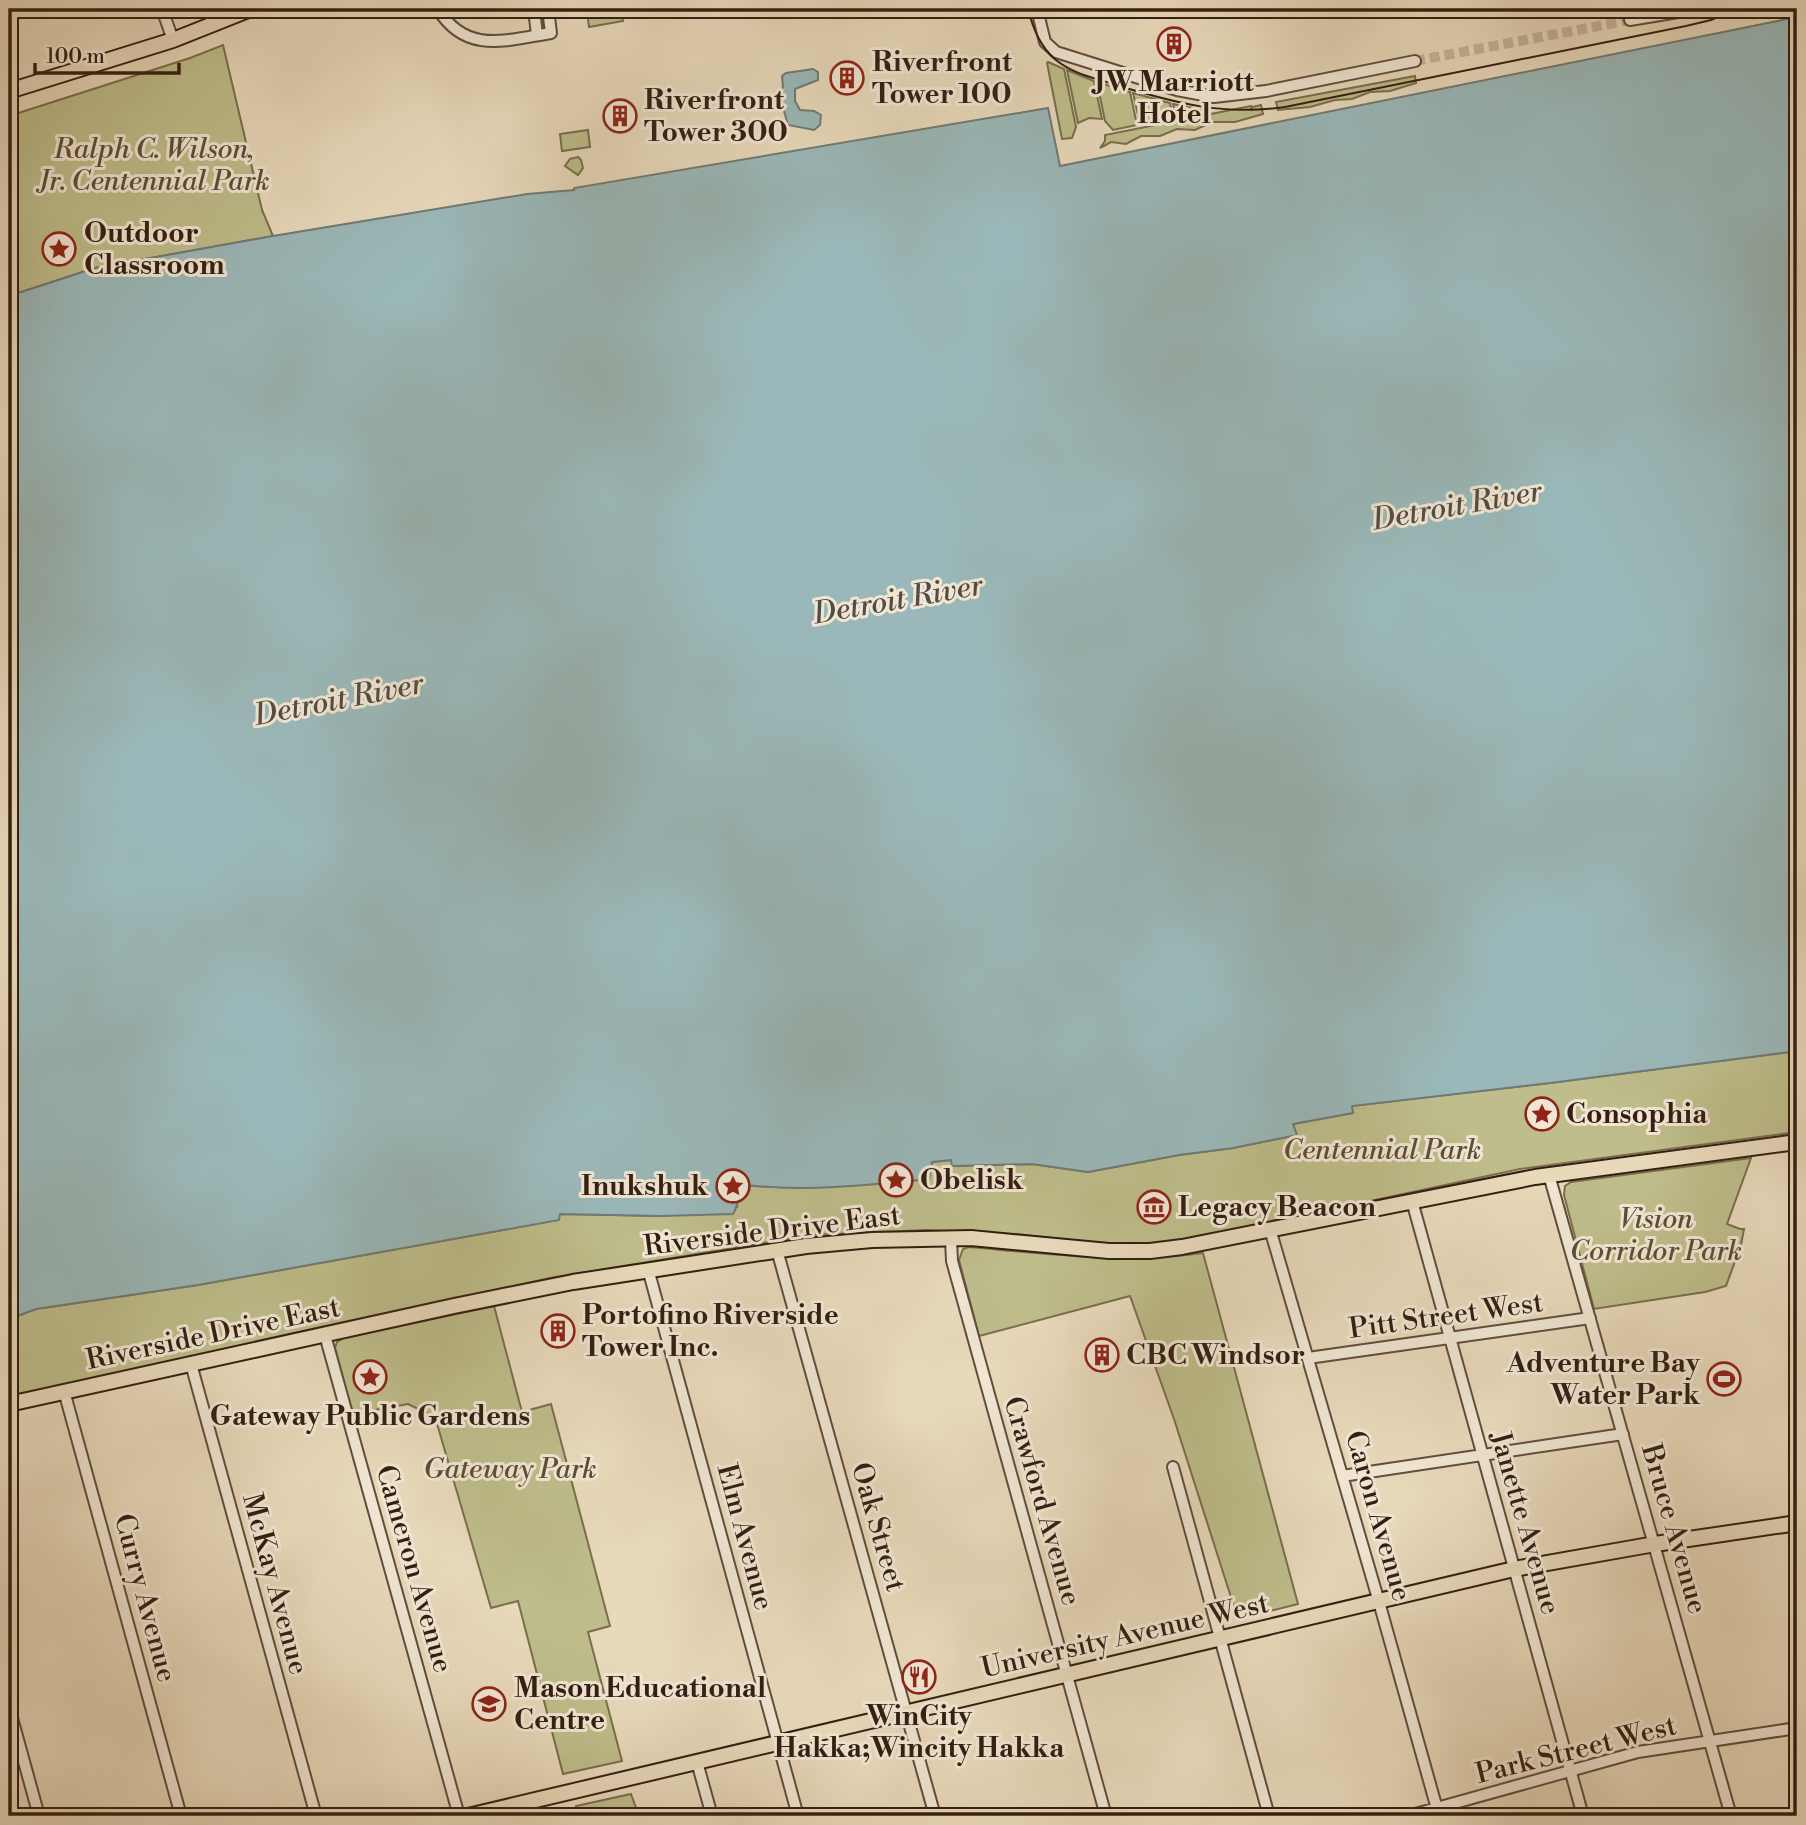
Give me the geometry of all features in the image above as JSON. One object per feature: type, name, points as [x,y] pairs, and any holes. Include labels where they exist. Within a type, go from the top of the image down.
[{"type":"main road","points":[[9,91],[173,40],[251,9]]},
{"type":"main road","name":"Riverside Drive East","points":[[9,1404],[467,1303],[648,1269],[777,1250],[852,1241],[951,1239],[1109,1251],[1150,1251],[1549,1175],[1797,1142]]},
{"type":"main road","name":"University Avenue West","points":[[468,1816],[1514,1569],[1797,1523]]},
{"type":"street","points":[[162,9],[173,40]]},
{"type":"street","points":[[438,9],[450,25],[463,35],[482,41],[503,41],[551,33],[548,9]]},
{"type":"street","points":[[534,9],[537,35]]},
{"type":"street","points":[[1037,9],[1048,45],[1061,54],[1177,90],[1214,97],[1266,91],[1415,61]]},
{"type":"street","points":[[1630,20],[1696,9]]},
{"type":"street","name":"Bruce Avenue","points":[[1549,1175],[1731,1816]]},
{"type":"street","name":"Janette Avenue","points":[[1412,1200],[1583,1816]]},
{"type":"street","name":"Caron Avenue","points":[[1270,1229],[1438,1812]]},
{"type":"street","name":"Crawford Avenue","points":[[951,1239],[952,1261],[1105,1816]]},
{"type":"street","name":"Oak Street","points":[[777,1250],[935,1816]]},
{"type":"street","name":"Elm Avenue","points":[[648,1269],[798,1816]]},
{"type":"street","name":"Pitt Street West","points":[[1308,1358],[1590,1318]]},
{"type":"street","name":"Cameron Avenue","points":[[326,1335],[459,1816]]},
{"type":"street","name":"McKay Avenue","points":[[191,1364],[316,1816]]},
{"type":"street","name":"Curry Avenue","points":[[64,1391],[181,1816]]},
{"type":"street","points":[[1342,1476],[1623,1434]]},
{"type":"street","points":[[1173,1467],[1269,1816]]},
{"type":"street","points":[[9,1707],[39,1816]]},
{"type":"street","name":"Park Street West","points":[[1408,1816],[1438,1812],[1638,1752],[1797,1728]]},
{"type":"street","points":[[697,1762],[712,1816]]},
{"type":"green space","points":[[621,9],[623,21],[589,27],[587,11]]},
{"type":"green space","name":"Ralph C. Wilson, Jr. Centennial Park","points":[[223,45],[262,210],[273,236],[95,268],[9,296],[9,116]]},
{"type":"green space","points":[[1048,62],[1064,69],[1076,127],[1072,138],[1062,139]]},
{"type":"green space","points":[[1067,70],[1094,81],[1102,119],[1089,118],[1078,123]]},
{"type":"green space","points":[[1415,76],[1416,83],[1390,91],[1370,92],[1352,99],[1335,100],[1310,107],[1278,110],[1276,102]]},
{"type":"green space","points":[[1097,82],[1130,92],[1137,125],[1113,130],[1105,121]]},
{"type":"green space","points":[[1133,93],[1170,103],[1173,117],[1140,124]]},
{"type":"green space","points":[[1173,104],[1207,111],[1176,117]]},
{"type":"green space","points":[[1261,105],[1263,114],[1235,122],[1212,122],[1195,130],[1177,129],[1160,136],[1141,136],[1126,144],[1111,142],[1100,148],[1105,141],[1105,135],[1251,106],[1252,111],[1252,107]]},
{"type":"green space","points":[[588,130],[590,147],[562,151],[560,134]]},
{"type":"green space","points":[[578,157],[583,168],[578,175],[565,166],[570,159]]},
{"type":"green space","name":"Centennial Park","points":[[1797,1051],[1797,1132],[1520,1169],[1198,1238],[1145,1244],[926,1230],[813,1235],[550,1278],[9,1397],[9,1319],[36,1309],[198,1285],[558,1220],[559,1214],[663,1216],[737,1207],[739,1193],[746,1185],[815,1187],[928,1179],[932,1162],[952,1160],[953,1166],[1032,1164],[1088,1172],[1296,1135],[1293,1124],[1353,1113],[1351,1106]]},
{"type":"green space","name":"Vision Corridor Park","points":[[1751,1158],[1727,1224],[1744,1229],[1726,1286],[1705,1292],[1594,1309],[1564,1195],[1565,1186],[1571,1182]]},
{"type":"green space","points":[[969,1247],[1115,1258],[1203,1253],[1298,1604],[1238,1619],[1174,1419],[1130,1296],[979,1336],[959,1260],[963,1249]]},
{"type":"green space","name":"Gateway Park","points":[[494,1306],[522,1412],[551,1404],[610,1626],[588,1632],[622,1761],[563,1774],[518,1601],[491,1608],[435,1417],[408,1404],[352,1414],[335,1348],[337,1342],[344,1338]]},
{"type":"green space","points":[[631,1794],[639,1816],[577,1816],[576,1806]]},
{"type":"water","name":"Detroit River","points":[[1797,17],[1797,1051],[1352,1106],[1353,1113],[1293,1124],[1297,1135],[1088,1172],[1032,1164],[952,1166],[951,1160],[932,1162],[929,1179],[815,1188],[746,1185],[740,1191],[733,1214],[560,1214],[559,1220],[198,1285],[36,1309],[9,1319],[9,296],[95,268],[527,194],[574,190],[1048,108],[1060,166]]},
{"type":"water","points":[[813,69],[818,72],[818,80],[795,89],[795,101],[800,110],[814,111],[821,115],[820,125],[814,130],[788,125],[784,111],[776,100],[783,87],[782,76]]},
{"type":"tunnel","points":[[1415,61],[1630,20]]},
{"type":"tram line","points":[[1028,9],[1041,43],[1056,60],[1070,69],[1179,102],[1241,110],[1285,107],[1686,26],[1711,20],[1735,9]]},
{"type":"place","name":"JW Marriott Hotel","points":[[1174,44]]},
{"type":"place","name":"Riverfront Tower 100","points":[[847,78]]},
{"type":"place","name":"Riverfront Tower 300","points":[[620,116]]},
{"type":"place","name":"Outdoor Classroom","points":[[59,249]]},
{"type":"place","name":"Consophia","points":[[1542,1114]]},
{"type":"place","name":"Obelisk","points":[[896,1180]]},
{"type":"place","name":"Inukshuk","points":[[733,1186]]},
{"type":"place","name":"Legacy Beacon","points":[[1154,1207]]},
{"type":"place","name":"Portofino Riverside Tower Inc.","points":[[558,1331]]},
{"type":"place","name":"CBC Windsor","points":[[1102,1355]]},
{"type":"place","name":"Gateway Public Gardens","points":[[370,1377]]},
{"type":"place","name":"Adventure Bay Water Park","points":[[1724,1379]]},
{"type":"place","name":"WinCity Hakka;Wincity Hakka","points":[[919,1677]]},
{"type":"place","name":"Mason Educational Centre","points":[[489,1704]]}]
